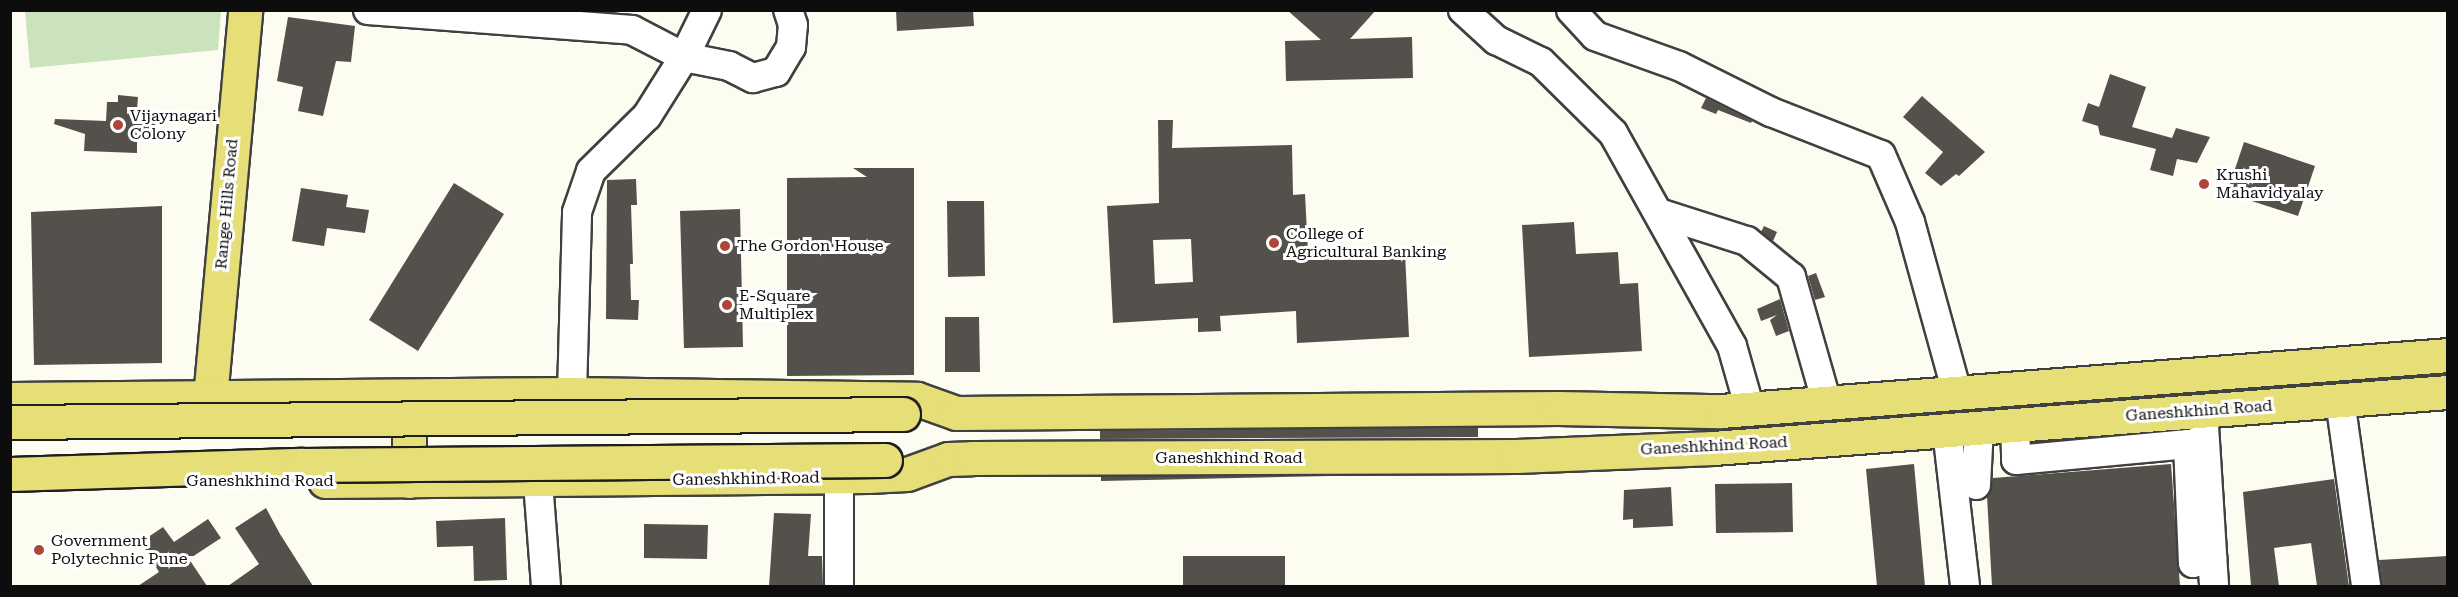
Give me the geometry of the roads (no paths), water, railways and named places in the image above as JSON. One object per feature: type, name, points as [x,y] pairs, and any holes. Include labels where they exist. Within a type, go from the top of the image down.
[{"type":"main road","name":"Range Hills Road","points":[[210,398],[245,10]]},
{"type":"main road","points":[[10,422],[1558,408],[1736,410],[2448,355]]},
{"type":"main road","name":"Ganeshkhind Road","points":[[10,486],[209,480],[538,482],[839,477],[907,474],[948,459],[1494,457],[1724,447],[2448,392]]},
{"type":"main road","points":[[10,399],[572,394],[917,399],[956,413]]},
{"type":"main road","points":[[409,397],[409,481]]},
{"type":"main road","points":[[1724,447],[1736,410]]},
{"type":"main road","points":[[10,474],[302,465],[948,459]]},
{"type":"street","points":[[368,10],[632,30],[684,57],[729,66],[753,78],[776,72],[791,47],[793,25],[788,10]]},
{"type":"street","points":[[572,394],[581,195],[591,171],[647,116],[684,57],[707,10]]},
{"type":"street","points":[[1463,10],[1496,40],[1541,62],[1613,133],[1732,346],[1736,410]]},
{"type":"street","points":[[1571,10],[1595,36],[1679,66],[1771,112],[1881,155],[1910,222],[1957,393]]},
{"type":"street","points":[[1659,213],[1747,241],[1791,277],[1827,403]]},
{"type":"street","points":[[2340,400],[2366,586]]},
{"type":"street","points":[[2203,410],[2214,586]]},
{"type":"street","points":[[2015,425],[2016,460],[2188,444],[2193,562],[2212,558]]},
{"type":"street","points":[[1976,485],[1979,427]]},
{"type":"street","points":[[1947,430],[1965,586]]},
{"type":"street","points":[[839,477],[839,586]]},
{"type":"street","points":[[538,482],[546,586]]},
{"type":"place","name":"Vijaynagari Colony","points":[[118,125]]},
{"type":"place","name":"Krushi Mahavidyalay","points":[[2204,184]]},
{"type":"place","name":"College of Agricultural Banking","points":[[1274,243]]},
{"type":"place","name":"The Gordon House","points":[[725,246]]},
{"type":"place","name":"E-Square Multiplex","points":[[727,305]]},
{"type":"place","name":"Government Polytechnic Pune","points":[[39,550]]}]
